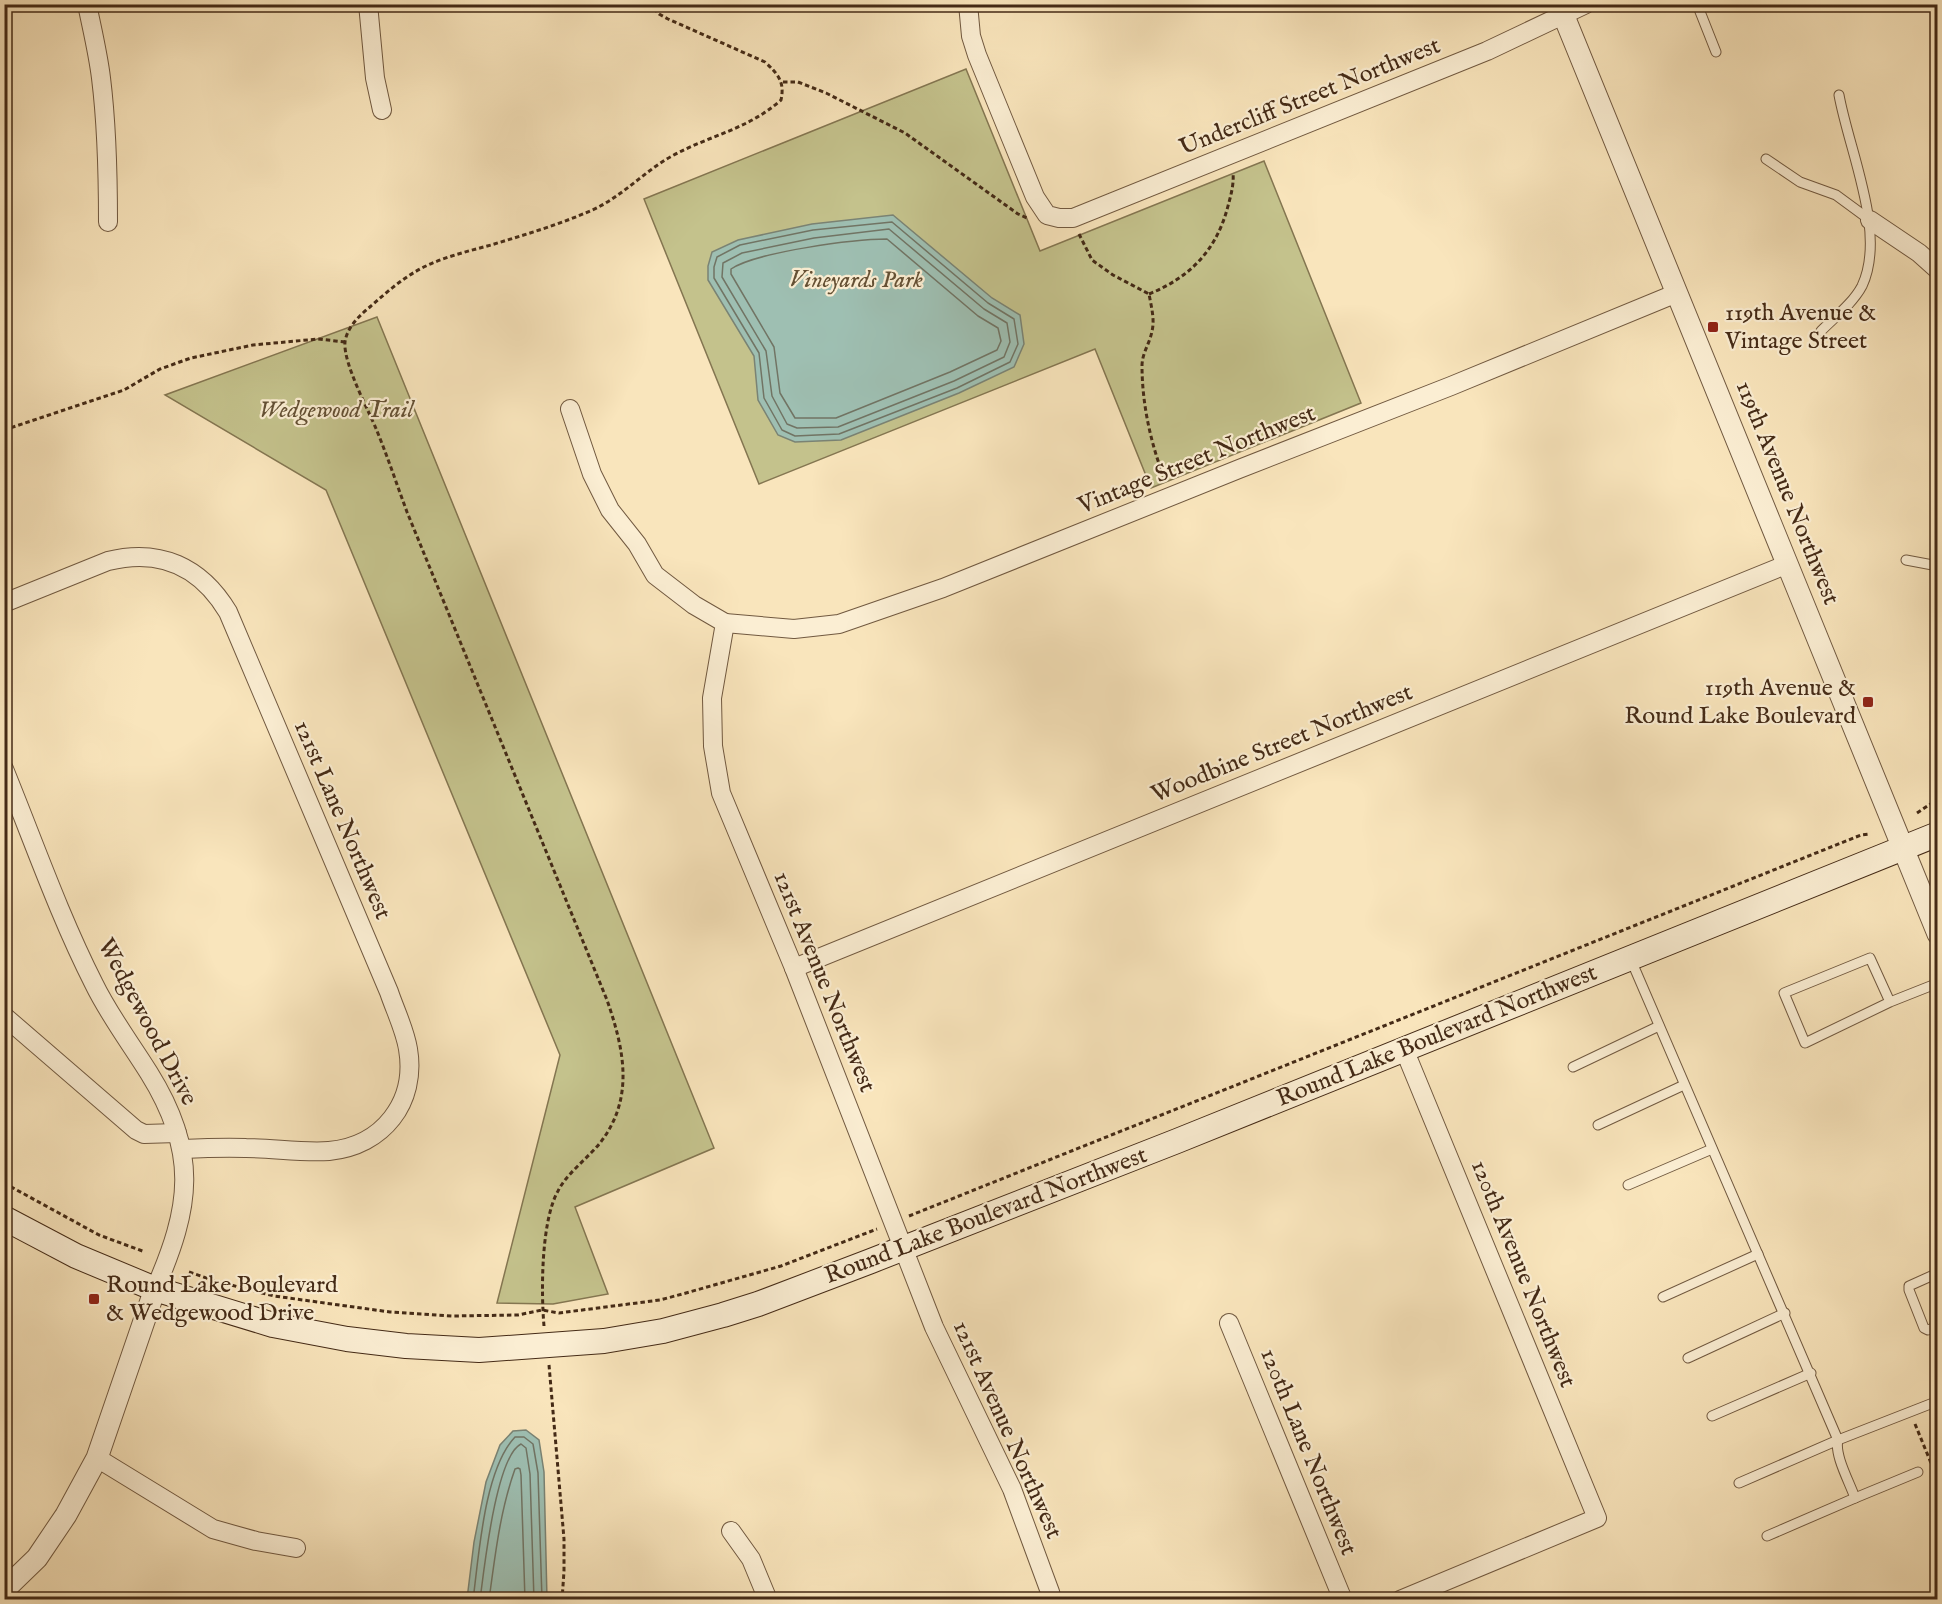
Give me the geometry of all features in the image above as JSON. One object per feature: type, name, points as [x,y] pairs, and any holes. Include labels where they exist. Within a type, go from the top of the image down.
[{"type":"main road","name":"Round Lake Boulevard Northwest","points":[[4,1218],[76,1256],[155,1290],[234,1315],[283,1327],[395,1345],[479,1350],[604,1341],[663,1331],[758,1304],[903,1249],[1938,834]]},
{"type":"street","points":[[87,4],[101,75],[108,165],[108,222]]},
{"type":"street","points":[[368,4],[375,78],[382,110]]},
{"type":"street","points":[[968,4],[971,36],[977,54],[1035,197],[1047,215]]},
{"type":"street","name":"Undercliff Street Northwest","points":[[1047,215],[1072,218],[1228,157],[1487,51],[1561,10],[1586,4]]},
{"type":"street","name":"119th Avenue Northwest","points":[[1561,10],[1938,934]]},
{"type":"street","points":[[1870,220],[1919,253],[1938,270]]},
{"type":"street","name":"Vintage Street Northwest","points":[[725,623],[794,629],[839,624],[943,588],[1451,386],[1677,293]]},
{"type":"street","points":[[570,409],[592,474],[610,510],[637,544],[655,575],[694,605],[725,623]]},
{"type":"street","name":"121st Lane Northwest","points":[[4,603],[108,561],[142,556],[174,562],[205,581],[217,593],[228,612],[389,992],[408,1048],[410,1079],[401,1106],[387,1126],[364,1142],[330,1151],[245,1148],[179,1141]]},
{"type":"street","name":"Woodbine Street Northwest","points":[[794,968],[1788,564]]},
{"type":"street","name":"121st Avenue Northwest","points":[[725,623],[712,698],[713,746],[722,793],[794,968],[903,1249],[952,1367],[1012,1489],[1052,1599]]},
{"type":"street","name":"Wedgewood Drive","points":[[4,769],[83,963],[105,1005],[151,1076],[166,1104],[179,1141],[185,1190],[174,1242],[97,1458],[66,1515],[37,1558],[4,1590]]},
{"type":"street","points":[[4,1016],[136,1131],[179,1141]]},
{"type":"street","name":"120th Avenue Northwest","points":[[1400,1599],[1597,1518],[1404,1049]]},
{"type":"street","name":"120th Lane Northwest","points":[[1229,1323],[1343,1599]]},
{"type":"street","points":[[97,1458],[213,1529],[256,1541],[296,1548]]},
{"type":"street","points":[[731,1531],[751,1559],[768,1599]]},
{"type":"lane","points":[[1697,4],[1716,52]]},
{"type":"lane","points":[[1821,331],[1846,306],[1861,286],[1870,258],[1870,220],[1839,95]]},
{"type":"lane","points":[[1766,159],[1800,182],[1836,195],[1870,220]]},
{"type":"lane","points":[[1906,560],[1938,566]]},
{"type":"lane","points":[[1630,957],[1785,1313],[1838,1440],[1836,1447],[1839,1457],[1856,1498]]},
{"type":"lane","points":[[1890,1002],[1870,958],[1784,993],[1805,1043],[1890,1002],[1938,983]]},
{"type":"lane","points":[[1573,1067],[1659,1026]]},
{"type":"lane","points":[[1598,1125],[1684,1085]]},
{"type":"lane","points":[[1628,1185],[1712,1149]]},
{"type":"lane","points":[[1663,1297],[1758,1254]]},
{"type":"lane","points":[[1938,1273],[1909,1286],[1924,1328],[1928,1330],[1938,1326]]},
{"type":"lane","points":[[1688,1358],[1785,1313]]},
{"type":"lane","points":[[1712,1416],[1810,1373]]},
{"type":"lane","points":[[1739,1483],[1838,1440],[1938,1401]]},
{"type":"lane","points":[[1767,1536],[1918,1472]]},
{"type":"path","points":[[543,1318],[545,1248],[553,1204],[558,1189],[585,1161],[610,1129],[621,1095],[624,1076],[623,1053],[607,1000],[407,512],[349,363],[345,342],[349,328],[368,308],[407,277],[444,259],[560,223],[605,204],[675,155],[745,125],[765,114],[781,100],[783,82],[765,62],[658,14],[650,4]]},
{"type":"path","points":[[783,82],[798,82],[826,93],[905,133],[1018,214],[1029,219],[1047,215]]},
{"type":"path","points":[[1149,294],[1170,285],[1191,268],[1213,245],[1224,222],[1232,188],[1232,170],[1228,157]]},
{"type":"path","points":[[1072,218],[1083,246],[1092,260],[1113,275],[1149,294]]},
{"type":"path","points":[[1149,294],[1153,326],[1142,365],[1144,388],[1154,448],[1171,496]]},
{"type":"path","points":[[4,429],[124,390],[160,369],[191,358],[253,345],[318,339],[345,342]]},
{"type":"path","points":[[1917,813],[1938,799]]},
{"type":"path","points":[[189,1272],[235,1287],[274,1296],[429,1316],[518,1315],[542,1310],[559,1313],[588,1311],[660,1300],[781,1266],[1521,970],[1861,835],[1869,834]]},
{"type":"path","points":[[4,1183],[99,1235],[145,1252]]},
{"type":"path","points":[[549,1366],[564,1539],[562,1599]]},
{"type":"path","points":[[1910,1412],[1938,1480]]},
{"type":"green space","name":"Vineyards Park","points":[[966,69],[1040,251],[1264,161],[1361,403],[1151,488],[1095,349],[759,484],[644,199]]},
{"type":"green space","name":"Wedgewood Trail","points":[[377,317],[714,1148],[575,1207],[608,1294],[553,1304],[497,1303],[560,1055],[326,490],[165,395]]},
{"type":"water","points":[[893,215],[992,298],[1020,315],[1024,344],[1014,367],[959,393],[841,440],[795,442],[778,435],[758,400],[754,356],[708,280],[708,266],[712,252],[738,240],[812,224]]},
{"type":"water","points":[[526,1430],[539,1440],[544,1472],[547,1599],[467,1599],[474,1542],[486,1482],[500,1445],[513,1431]]},
{"type":"place","name":"119th Avenue & Vintage Street","points":[[1713,327]]},
{"type":"place","name":"119th Avenue & Round Lake Boulevard","points":[[1868,702]]},
{"type":"place","name":"Round Lake Boulevard & Wedgewood Drive","points":[[94,1299]]}]
